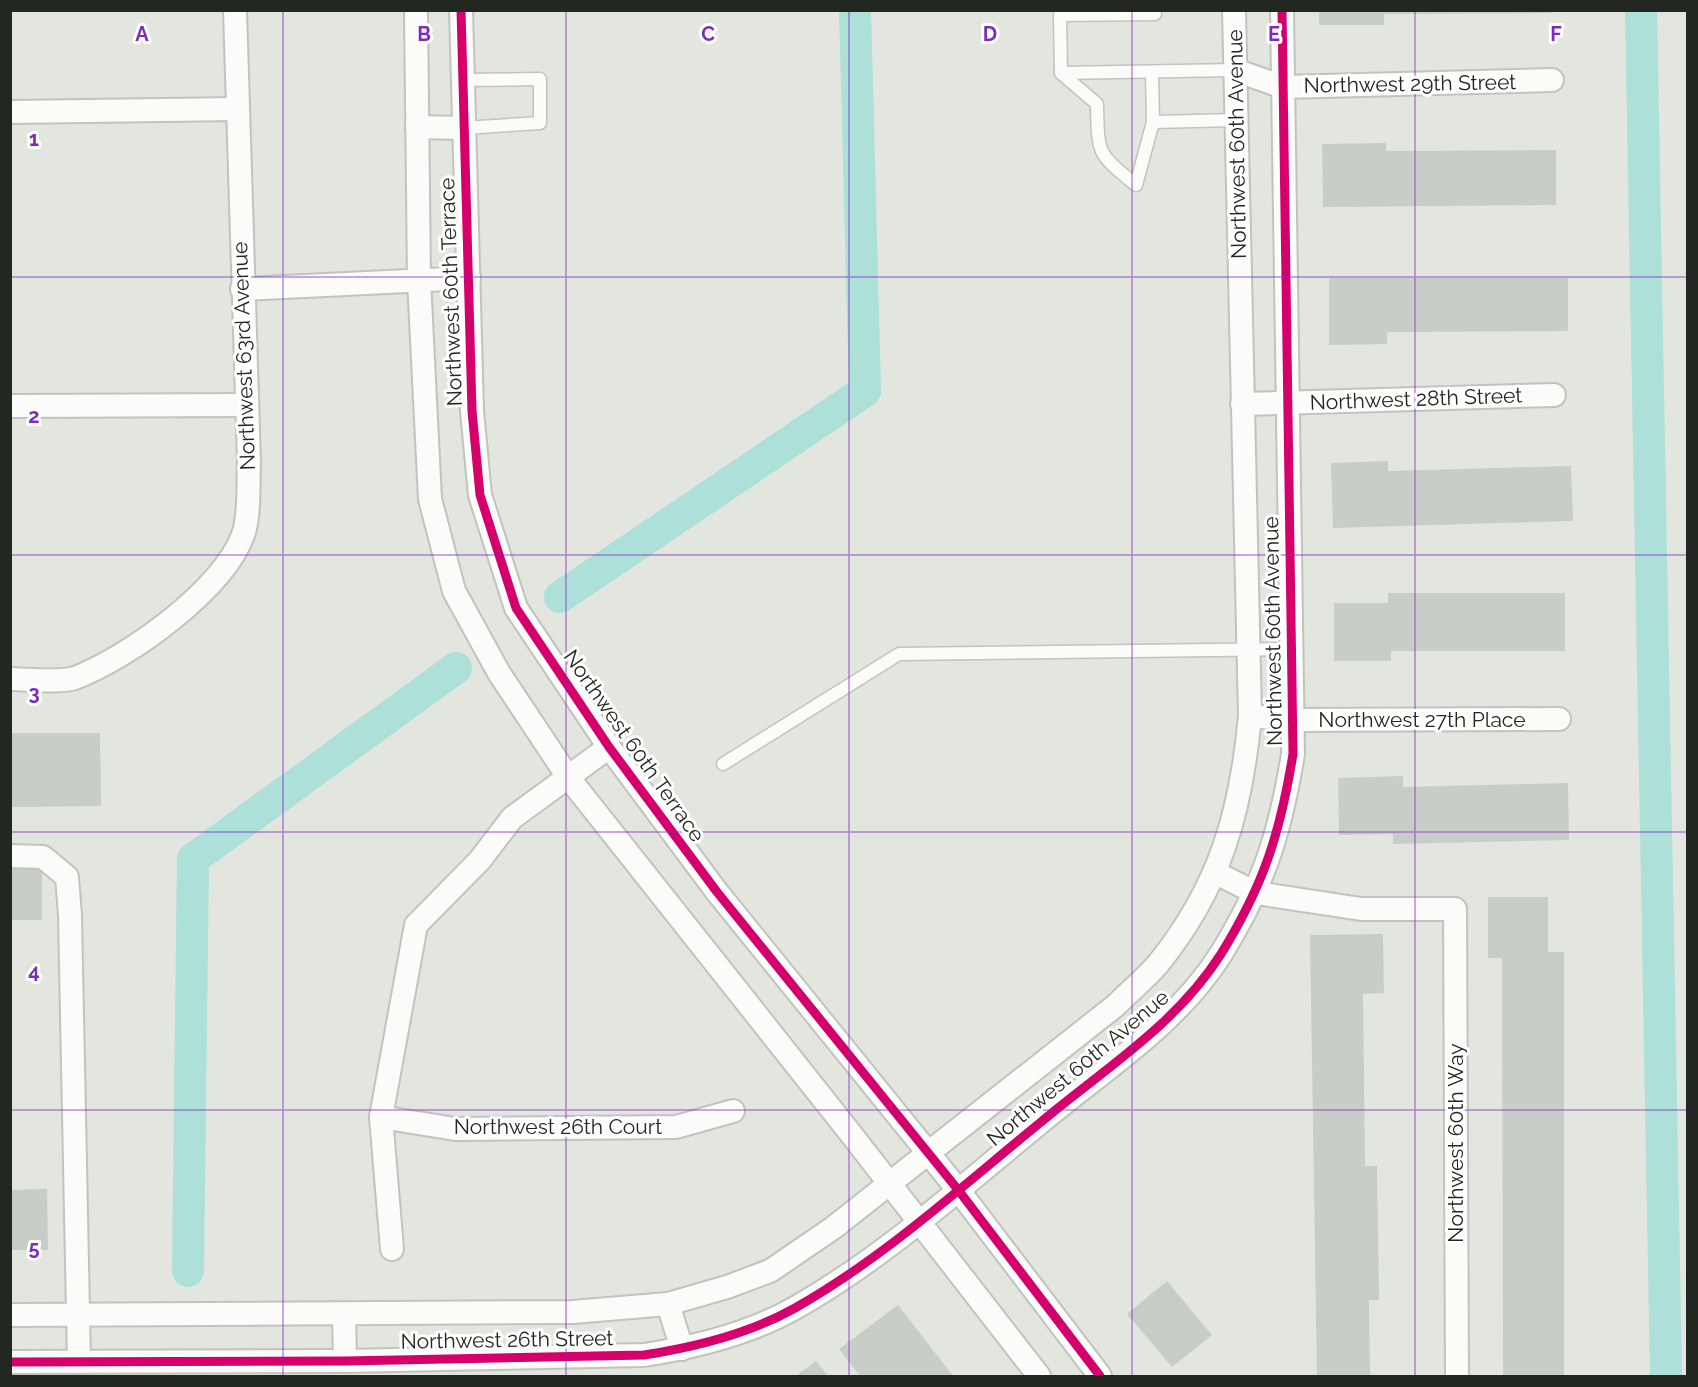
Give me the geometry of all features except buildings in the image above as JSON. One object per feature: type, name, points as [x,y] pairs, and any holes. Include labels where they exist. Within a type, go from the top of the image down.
[{"type":"street","name":"Northwest 63rd Avenue","points":[[10,680],[73,679],[127,652],[203,592],[227,567],[244,534],[249,462],[235,10]]},
{"type":"street","name":"Northwest 60th Terrace","points":[[416,10],[419,280],[430,499],[454,591],[499,673],[568,777],[890,1184],[1039,1377]]},
{"type":"street","name":"Northwest 60th Terrace","points":[[461,10],[472,411],[480,495],[516,608],[609,747],[717,892],[959,1191],[1100,1377]]},
{"type":"street","name":"Northwest 60th Avenue","points":[[928,1154],[1115,1006],[1148,974],[1191,919],[1216,873],[1235,820],[1246,764],[1250,716],[1234,10]]},
{"type":"street","name":"Northwest 60th Avenue","points":[[959,1191],[1041,1121],[1147,1039],[1186,1000],[1220,955],[1256,893],[1268,863],[1284,808],[1293,754],[1294,720],[1290,650],[1289,402],[1282,10]]},
{"type":"street","name":"Northwest 29th Street","points":[[1235,70],[1283,87],[1551,80]]},
{"type":"street","points":[[10,112],[238,109]]},
{"type":"street","points":[[417,127],[464,128]]},
{"type":"street","points":[[242,289],[469,278]]},
{"type":"street","name":"Northwest 28th Street","points":[[1242,404],[1554,395]]},
{"type":"street","points":[[10,406],[247,405]]},
{"type":"street","name":"Northwest 27th Place","points":[[1250,716],[1294,720],[1559,719]]},
{"type":"street","points":[[392,1249],[381,1117],[416,925],[480,860],[512,818],[609,747]]},
{"type":"street","points":[[10,856],[44,857],[67,877],[70,915],[79,1362]]},
{"type":"street","points":[[1216,873],[1256,893]]},
{"type":"street","name":"Northwest 60th Way","points":[[1256,893],[1361,909],[1455,909],[1456,1377]]},
{"type":"street","name":"Northwest 26th Court","points":[[381,1117],[455,1129],[676,1127],[733,1111]]},
{"type":"street","name":"Northwest 26th Street","points":[[10,1315],[573,1312],[668,1304],[728,1287],[770,1271],[833,1228],[928,1154]]},
{"type":"street","name":"Northwest 26th Street","points":[[10,1362],[345,1361],[644,1355],[682,1349],[731,1336],[794,1309],[920,1223],[959,1191]]},
{"type":"street","points":[[668,1304],[682,1349]]},
{"type":"street","points":[[344,1315],[345,1361]]},
{"type":"lane","points":[[1152,72],[1153,122],[1136,185],[1107,161],[1097,145],[1097,104],[1061,73],[1060,15],[1155,14]]},
{"type":"lane","points":[[1061,73],[1235,70]]},
{"type":"lane","points":[[463,80],[540,79],[540,123],[464,128]]},
{"type":"lane","points":[[1153,122],[1235,120]]},
{"type":"lane","points":[[723,764],[899,654],[1290,650]]},
{"type":"waterway","points":[[560,597],[865,391],[855,10]]},
{"type":"waterway","points":[[1641,10],[1666,1376]]},
{"type":"waterway","points":[[188,1271],[193,859],[456,668]]},
{"type":"cycle path","points":[[461,10],[472,411],[480,495],[516,608],[609,747],[717,892],[959,1191],[1100,1376]]},
{"type":"cycle path","points":[[10,1362],[345,1361],[644,1355],[722,1338],[759,1325],[795,1308],[860,1267],[922,1220],[1138,1045],[1183,1003],[1221,954],[1249,904],[1276,834],[1293,754],[1282,10]]}]
